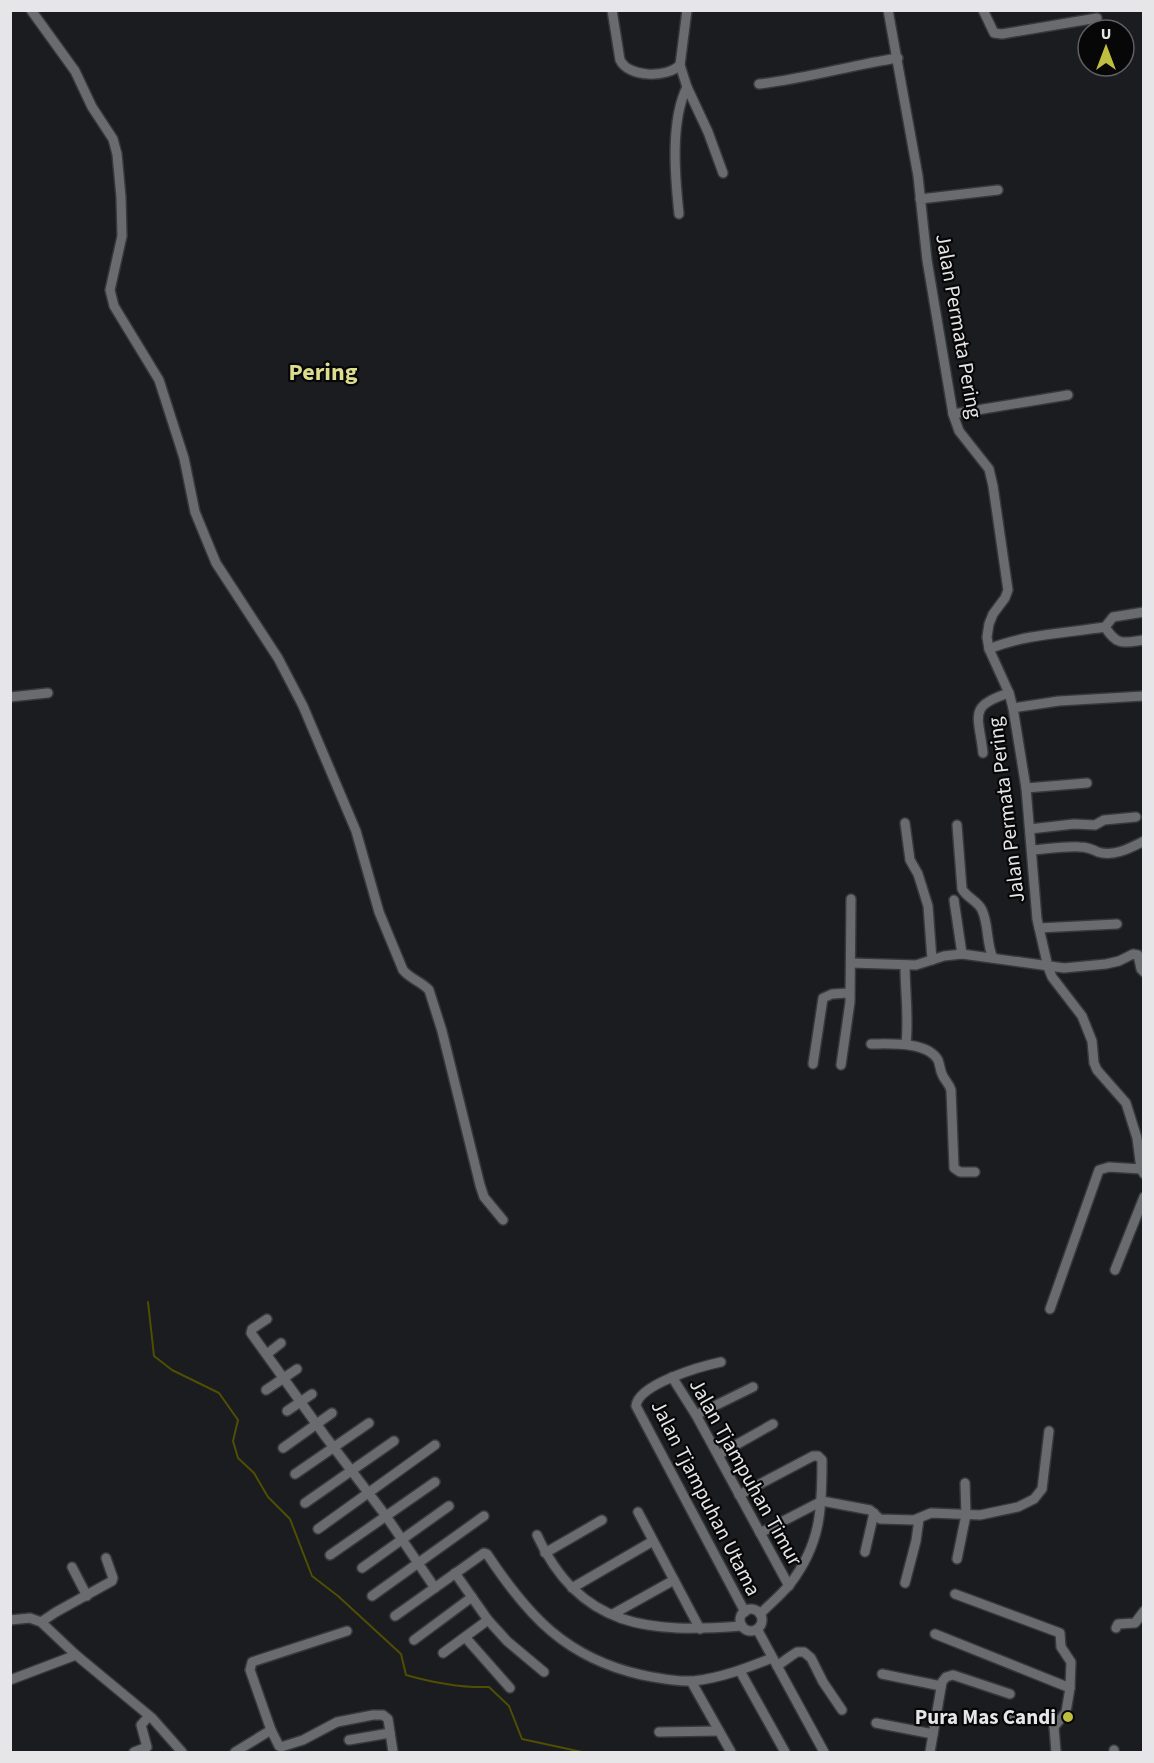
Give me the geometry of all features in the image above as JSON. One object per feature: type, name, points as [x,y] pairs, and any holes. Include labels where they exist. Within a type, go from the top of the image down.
[{"type":"street","points":[[31,10],[75,71],[92,107],[113,139],[122,197],[122,236],[111,284],[111,296],[120,316],[159,380],[184,458],[195,512],[216,563],[278,658],[303,706],[356,831],[379,912],[403,970],[409,977],[429,990],[442,1031],[480,1185],[484,1197],[503,1220]]},
{"type":"street","points":[[612,10],[620,60],[628,70],[649,73],[668,72],[680,65]]},
{"type":"street","points":[[687,10],[680,65],[723,173]]},
{"type":"street","name":"Jalan Permata Pering","points":[[888,10],[918,176],[935,312],[953,414],[959,431],[987,465],[993,486],[1008,590],[989,624],[989,650],[1009,693],[1013,708],[1026,788],[1039,928],[1052,976],[1082,1016],[1092,1041],[1097,1070],[1125,1103],[1137,1138],[1142,1172]]},
{"type":"street","points":[[983,10],[992,31],[1002,34],[1076,22]]},
{"type":"street","points":[[759,84],[793,81],[897,58]]},
{"type":"street","points":[[679,214],[674,159],[680,100],[687,87]]},
{"type":"street","points":[[920,199],[998,190]]},
{"type":"street","points":[[953,414],[1068,395]]},
{"type":"street","points":[[989,650],[1020,640],[1105,627],[1113,617],[1143,612]]},
{"type":"street","points":[[1105,627],[1112,638],[1120,642],[1143,640]]},
{"type":"street","points":[[10,697],[48,693]]},
{"type":"street","points":[[984,753],[978,714],[980,708],[987,700],[1009,693]]},
{"type":"street","points":[[1013,708],[1059,701],[1143,696]]},
{"type":"street","points":[[1026,788],[1087,783]]},
{"type":"street","points":[[1030,829],[1074,824],[1095,825],[1104,820],[1136,817]]},
{"type":"street","points":[[905,824],[910,860],[918,874],[928,906],[932,960]]},
{"type":"street","points":[[957,825],[962,889],[983,911],[993,958]]},
{"type":"street","points":[[1032,850],[1081,847],[1093,848],[1098,852],[1116,852],[1125,851],[1143,842]]},
{"type":"street","points":[[841,1065],[850,1002],[848,993],[851,899]]},
{"type":"street","points":[[954,900],[962,954]]},
{"type":"street","points":[[1039,928],[1117,924]]},
{"type":"street","points":[[850,963],[916,965],[962,954],[1064,968],[1106,964],[1133,954],[1138,955],[1143,972]]},
{"type":"street","points":[[905,965],[905,1000],[908,1018],[906,1044]]},
{"type":"street","points":[[813,1064],[823,998],[832,994],[848,993]]},
{"type":"street","points":[[871,1044],[906,1044],[931,1053],[938,1061],[943,1078],[950,1085],[951,1090],[954,1168],[960,1172],[975,1172]]},
{"type":"street","points":[[1050,1309],[1099,1170],[1109,1167],[1142,1172]]},
{"type":"street","points":[[1115,1270],[1143,1197]]},
{"type":"street","points":[[267,1319],[251,1331],[316,1424],[386,1516],[435,1588]]},
{"type":"street","points":[[267,1354],[281,1343]]},
{"type":"street","points":[[672,1377],[691,1368],[721,1362]]},
{"type":"street","points":[[266,1390],[297,1369]]},
{"type":"street","name":"Jalan Tjampuhan Utama","points":[[672,1377],[640,1396],[636,1401],[637,1410],[745,1612]]},
{"type":"street","name":"Jalan Tjampuhan Timur","points":[[672,1377],[696,1415],[789,1586]]},
{"type":"street","points":[[696,1415],[753,1387]]},
{"type":"street","points":[[286,1411],[312,1394]]},
{"type":"street","points":[[283,1448],[332,1413]]},
{"type":"street","points":[[295,1474],[369,1424]]},
{"type":"street","points":[[718,1455],[773,1424]]},
{"type":"street","points":[[760,1533],[822,1501],[870,1510],[880,1519],[919,1519],[931,1513],[966,1515],[997,1513],[1034,1499],[1042,1489],[1049,1431]]},
{"type":"street","points":[[305,1503],[394,1441]]},
{"type":"street","points":[[318,1529],[435,1445]]},
{"type":"street","points":[[739,1495],[813,1456],[818,1456],[822,1460],[822,1501],[818,1530],[811,1551],[789,1586],[760,1614]]},
{"type":"street","points":[[330,1555],[435,1482]]},
{"type":"street","points":[[957,1559],[966,1515],[965,1483]]},
{"type":"street","points":[[362,1568],[449,1506]]},
{"type":"street","points":[[638,1512],[700,1629]]},
{"type":"street","points":[[865,1552],[874,1513]]},
{"type":"street","points":[[372,1596],[484,1516]]},
{"type":"street","points":[[904,1583],[916,1541],[919,1519]]},
{"type":"street","points":[[545,1553],[602,1520]]},
{"type":"street","points":[[537,1535],[545,1553],[572,1588],[630,1623],[657,1628],[700,1629],[742,1626],[749,1631],[757,1629],[761,1624],[760,1614]]},
{"type":"street","points":[[572,1588],[653,1541]]},
{"type":"street","points":[[395,1616],[484,1553],[525,1607],[568,1644],[592,1658],[624,1671],[691,1681],[740,1671],[775,1662],[797,1652],[804,1652],[842,1710]]},
{"type":"street","points":[[41,1622],[113,1579],[106,1558]]},
{"type":"street","points":[[72,1567],[87,1596]]},
{"type":"street","points":[[455,1573],[488,1620],[507,1641],[544,1672]]},
{"type":"street","points":[[613,1614],[674,1580]]},
{"type":"street","points":[[955,1594],[1060,1633],[1061,1647],[1071,1662],[1071,1688],[1066,1712],[1054,1727]]},
{"type":"street","points":[[414,1640],[472,1597]]},
{"type":"street","points":[[742,1626],[740,1618],[745,1612],[753,1610],[760,1614]]},
{"type":"street","points":[[1116,1628],[1118,1624],[1135,1623],[1143,1611]]},
{"type":"street","points":[[10,1620],[30,1618],[41,1622],[73,1657],[149,1716],[182,1752]]},
{"type":"street","points":[[443,1653],[488,1620]]},
{"type":"street","points":[[757,1629],[824,1752]]},
{"type":"street","points":[[347,1631],[252,1662],[250,1670],[271,1730],[281,1747],[303,1740],[337,1722],[379,1714],[387,1716],[393,1752]]},
{"type":"street","points":[[935,1634],[1071,1688]]},
{"type":"street","points":[[465,1637],[510,1688]]},
{"type":"street","points":[[10,1680],[73,1657]]},
{"type":"street","points":[[740,1671],[785,1752]]},
{"type":"street","points":[[882,1674],[941,1686]]},
{"type":"street","points":[[930,1752],[942,1682],[950,1675],[1010,1694]]},
{"type":"street","points":[[691,1681],[731,1752]]},
{"type":"street","points":[[134,1752],[147,1747],[141,1725],[149,1716]]},
{"type":"street","points":[[1010,1718],[1050,1717],[1053,1721],[1056,1752]]},
{"type":"street","points":[[876,1723],[933,1734]]},
{"type":"street","points":[[235,1752],[271,1730]]},
{"type":"street","points":[[659,1732],[719,1731]]},
{"type":"street","points":[[349,1740],[390,1733]]},
{"type":"waterway","points":[[148,1302],[154,1356],[172,1370],[219,1393],[238,1420],[233,1441],[238,1458],[254,1473],[268,1497],[290,1519],[312,1576],[338,1596],[401,1654],[406,1675],[447,1684],[489,1687],[509,1706],[522,1739],[582,1752]]},
{"type":"place","name":"Pura Mas Candi","points":[[1068,1717]]},
{"type":"district","name":"Pering","points":[[323,372]]}]
